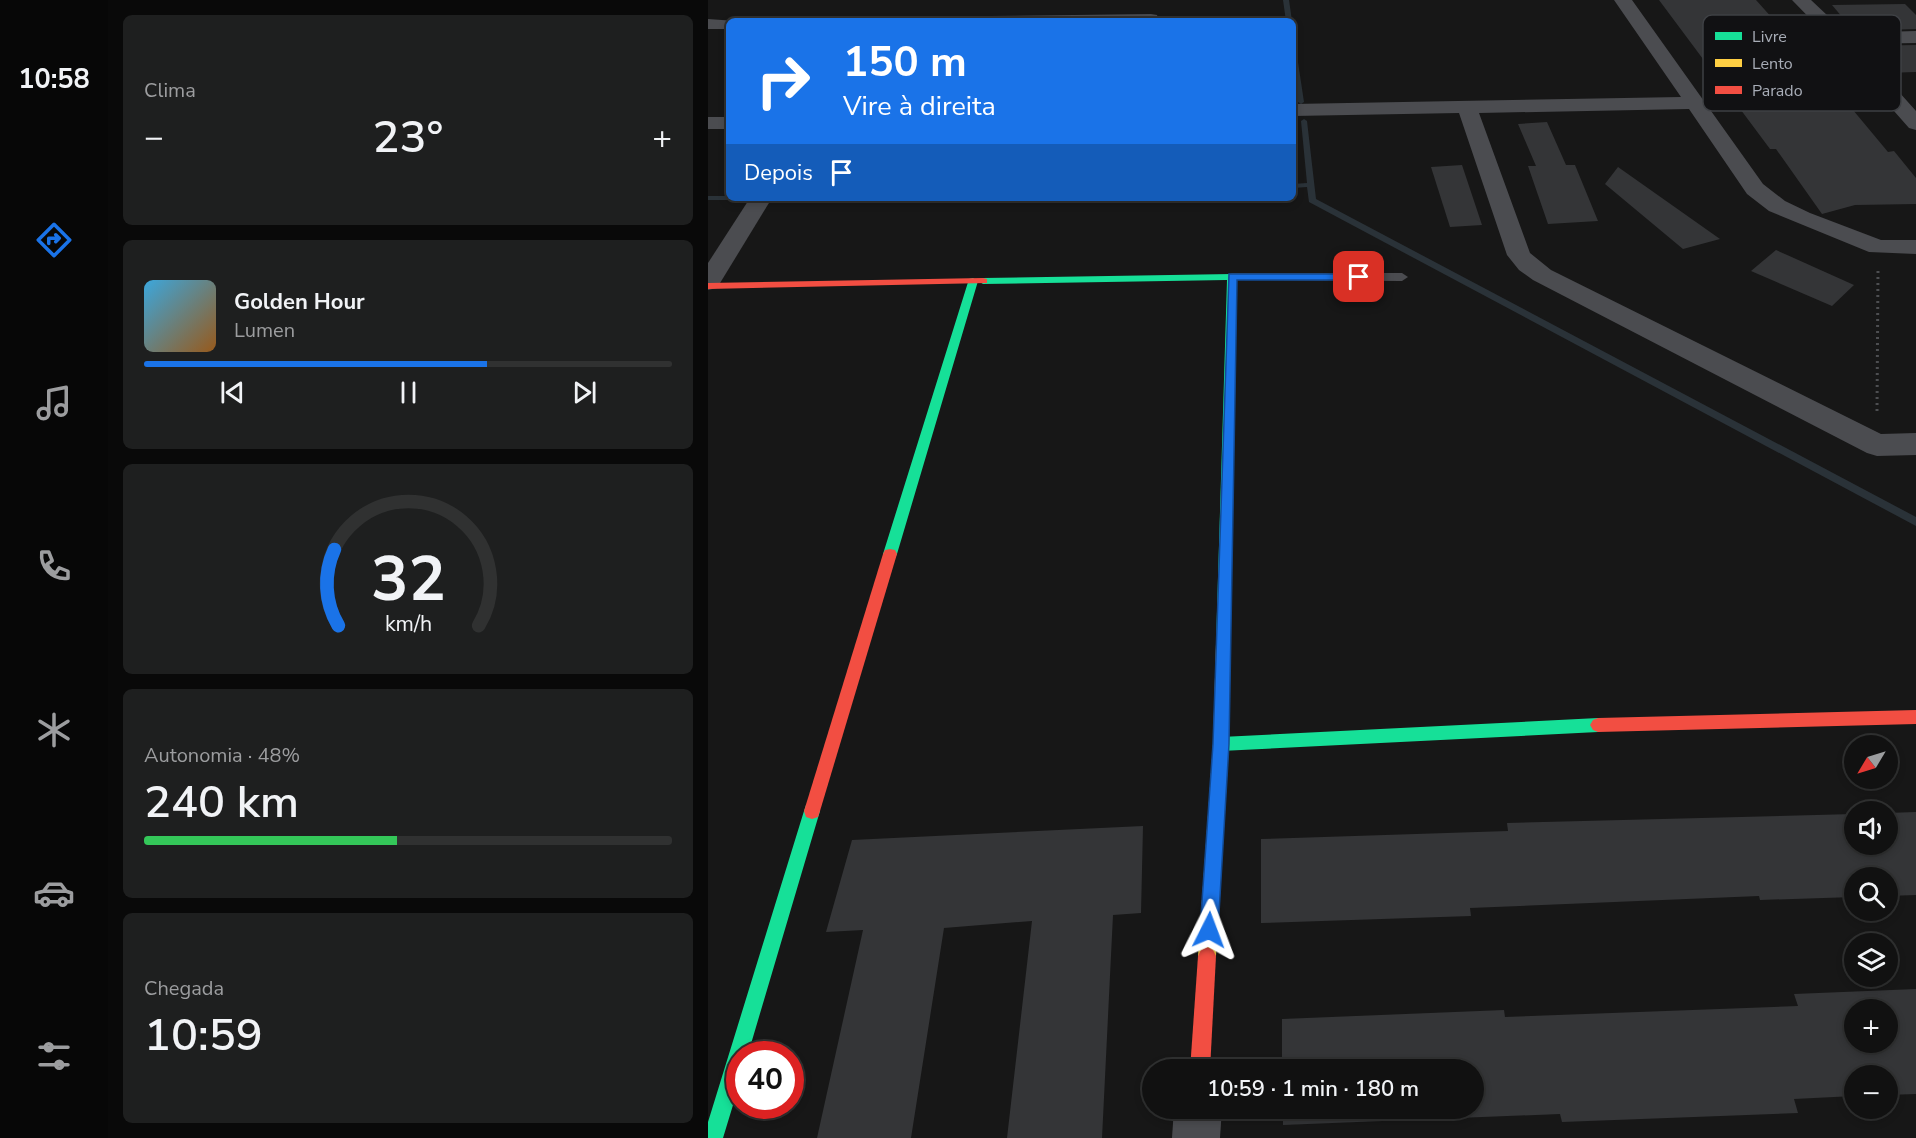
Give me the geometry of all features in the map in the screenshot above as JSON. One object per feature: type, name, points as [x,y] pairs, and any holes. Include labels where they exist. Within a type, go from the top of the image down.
[{"type":"street","points":[[1150,18],[1154,0]]},
{"type":"street","points":[[1623,0],[1755,189],[1786,210],[1878,247],[1916,247]]},
{"type":"street","points":[[1801,0],[1816,15]]},
{"type":"street","points":[[708,24],[726,24]]},
{"type":"street","points":[[1901,37],[1916,37]]},
{"type":"street","points":[[1296,110],[1695,103]]},
{"type":"street","points":[[1467,107],[1519,255],[1528,265],[1552,280],[1877,445],[1916,444]]},
{"type":"street","points":[[1901,107],[1916,124]]},
{"type":"street","points":[[708,123],[726,123]]},
{"type":"street","points":[[708,284],[757,204]]},
{"type":"street","points":[[708,284],[1232,277],[1221,744],[1201,1059]]},
{"type":"street","points":[[713,1138],[974,281]]},
{"type":"street","points":[[1221,744],[1596,725],[1916,717]]},
{"type":"street","points":[[1196,1138],[1197,1119]]},
{"type":"lane","points":[[1232,277],[1402,277]]},
{"type":"path","points":[[1877,445],[1878,247]]},
{"type":"building","points":[[1659,0],[1756,0],[1769,15],[1703,15],[1703,59]]},
{"type":"building","points":[[1905,4],[1916,15],[1916,29],[1901,29],[1901,15],[1840,15],[1832,5]]},
{"type":"building","points":[[1901,45],[1916,45],[1916,72],[1901,72]]},
{"type":"building","points":[[1742,111],[1854,111],[1888,152],[1894,151],[1916,178],[1916,204],[1855,205],[1822,214],[1776,149],[1770,149]]},
{"type":"building","points":[[1547,122],[1566,165],[1575,165],[1598,221],[1548,224],[1528,166],[1536,166],[1518,124]]},
{"type":"building","points":[[1462,165],[1482,225],[1450,227],[1431,167]]},
{"type":"building","points":[[1618,167],[1720,239],[1683,249],[1605,184]]},
{"type":"building","points":[[1776,250],[1854,285],[1832,306],[1751,271]]},
{"type":"building","points":[[1916,812],[1916,895],[1898,896],[1898,867],[1844,867],[1844,897],[1760,900],[1759,896],[1470,908],[1471,916],[1261,923],[1261,839],[1508,831],[1507,823],[1844,814],[1844,855],[1898,855],[1898,813]]},
{"type":"building","points":[[1143,826],[1141,913],[1113,915],[1102,1138],[1007,1138],[1032,921],[944,928],[911,1138],[817,1138],[863,930],[826,932],[852,840]]},
{"type":"building","points":[[1916,989],[1916,1094],[1898,1095],[1898,1065],[1844,1065],[1844,1096],[1794,1099],[1798,1113],[1562,1122],[1560,1114],[1484,1117],[1484,1059],[1282,1059],[1282,1019],[1504,1010],[1505,1017],[1798,1006],[1794,994]]},
{"type":"building","points":[[1283,1119],[1434,1119],[1283,1125]]},
{"type":"waterway","points":[[1286,0],[1289,18]]},
{"type":"waterway","points":[[1296,69],[1301,102]]},
{"type":"waterway","points":[[1304,121],[1310,185]]},
{"type":"waterway","points":[[1296,186],[1310,185]]},
{"type":"waterway","points":[[1310,185],[1312,200],[1916,522]]},
{"type":"waterway","points":[[708,198],[726,198]]},
{"type":"traffic: fast","points":[[983,281],[1232,277],[1223,644]]},
{"type":"traffic: fast","points":[[890,554],[973,281]]},
{"type":"traffic: fast","points":[[1221,744],[1598,725]]},
{"type":"traffic: fast","points":[[713,1138],[812,811]]},
{"type":"traffic: slow","points":[[1207,956],[1221,744],[1223,644]]},
{"type":"traffic: jam","points":[[708,286],[983,281]]},
{"type":"traffic: jam","points":[[812,811],[890,554]]},
{"type":"traffic: jam","points":[[1598,725],[1916,717]]},
{"type":"traffic: jam","points":[[1201,1059],[1207,956]]},
{"type":"route","points":[[1209,930],[1221,744],[1232,277],[1359,277]]}]
